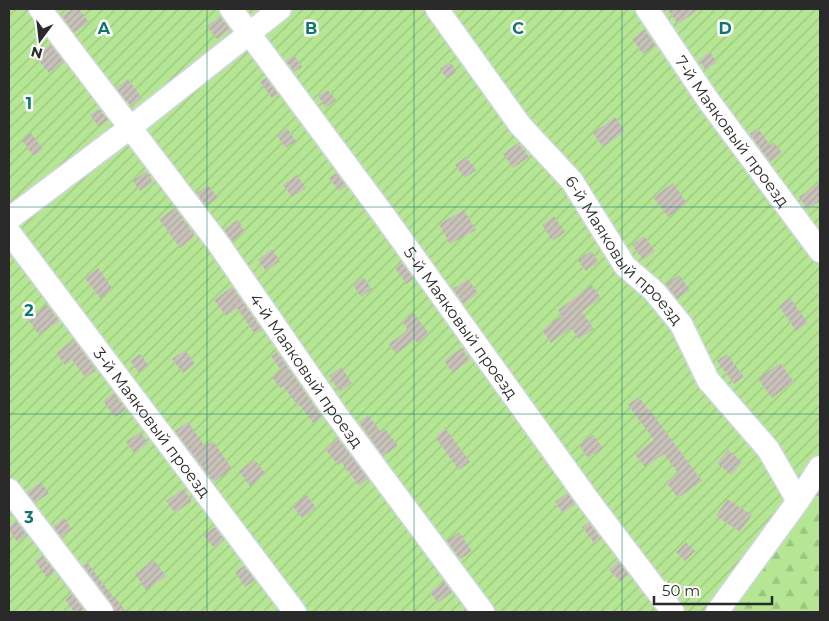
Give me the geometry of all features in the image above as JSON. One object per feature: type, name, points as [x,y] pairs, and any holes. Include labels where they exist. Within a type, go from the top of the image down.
[{"type":"street","name":"4-й Маяковый проезд","points":[[40,9],[218,243],[336,414],[483,612]]},
{"type":"street","name":"5-й Маяковый проезд","points":[[231,9],[383,214],[589,501],[673,612]]},
{"type":"street","points":[[9,219],[131,127],[280,9]]},
{"type":"street","name":"6-й Маяковый проезд","points":[[437,9],[520,125],[572,181],[625,266],[654,291],[681,324],[708,380],[768,449],[798,501]]},
{"type":"street","name":"7-й Маяковый проезд","points":[[647,9],[708,100],[820,250]]},
{"type":"street","name":"3-й Маяковый проезд","points":[[9,232],[294,612]]},
{"type":"street","points":[[717,612],[798,501],[820,467]]},
{"type":"street","points":[[9,490],[102,612]]},
{"type":"green space","points":[[9,9],[820,9],[820,461],[711,612],[9,612]]},
{"type":"green space","points":[[820,483],[820,612],[728,612]]},
{"type":"building","points":[[72,9],[79,9],[89,22],[74,33],[62,16]]},
{"type":"building","points":[[667,9],[699,9],[678,24]]},
{"type":"building","points":[[220,17],[230,29],[217,39],[207,26]]},
{"type":"building","points":[[645,30],[655,45],[643,54],[632,39]]},
{"type":"building","points":[[50,44],[64,62],[49,73],[35,56]]},
{"type":"building","points":[[710,52],[717,62],[706,70],[699,60]]},
{"type":"building","points":[[294,55],[302,67],[294,72],[286,61]]},
{"type":"building","points":[[450,62],[457,72],[447,79],[440,69]]},
{"type":"building","points":[[266,78],[278,94],[272,98],[260,82]]},
{"type":"building","points":[[128,79],[142,98],[131,106],[116,88]]},
{"type":"building","points":[[328,90],[336,100],[326,108],[318,96]]},
{"type":"building","points":[[99,109],[108,120],[99,127],[90,115]]},
{"type":"building","points":[[615,117],[625,131],[603,147],[593,133]]},
{"type":"building","points":[[287,128],[296,141],[286,148],[277,136]]},
{"type":"building","points":[[758,128],[770,145],[774,142],[782,153],[770,162],[750,134]]},
{"type":"building","points":[[31,133],[43,149],[34,156],[22,141]]},
{"type":"building","points":[[518,143],[529,157],[513,168],[503,154]]},
{"type":"building","points":[[466,157],[476,170],[465,178],[455,165]]},
{"type":"building","points":[[146,171],[153,182],[140,191],[133,181]]},
{"type":"building","points":[[336,173],[346,186],[339,191],[329,178]]},
{"type":"building","points":[[297,175],[306,188],[292,197],[283,185]]},
{"type":"building","points":[[820,182],[820,201],[808,209],[799,197]]},
{"type":"building","points":[[673,183],[687,203],[668,217],[653,197]]},
{"type":"building","points":[[208,185],[218,198],[206,206],[197,193]]},
{"type":"building","points":[[175,208],[195,236],[180,248],[159,219]]},
{"type":"building","points":[[464,210],[476,230],[450,244],[439,224]]},
{"type":"building","points":[[554,216],[565,232],[553,241],[542,225]]},
{"type":"building","points":[[237,220],[245,231],[232,241],[224,230]]},
{"type":"building","points":[[644,236],[655,251],[643,260],[632,245]]},
{"type":"building","points":[[272,249],[280,261],[266,271],[258,260]]},
{"type":"building","points":[[591,251],[599,262],[586,271],[578,260]]},
{"type":"building","points":[[402,263],[414,279],[406,284],[395,268]]},
{"type":"building","points":[[98,268],[113,289],[100,298],[85,278]]},
{"type":"building","points":[[679,275],[690,290],[677,299],[666,284]]},
{"type":"building","points":[[363,277],[372,289],[361,297],[353,285]]},
{"type":"building","points":[[468,279],[478,293],[464,304],[453,289]]},
{"type":"building","points":[[592,285],[601,298],[582,312],[594,329],[579,339],[571,328],[551,343],[542,330],[562,316],[558,310]]},
{"type":"building","points":[[232,287],[262,330],[255,334],[237,308],[226,316],[214,300]]},
{"type":"building","points":[[790,298],[808,323],[796,331],[779,306]]},
{"type":"building","points":[[47,305],[59,321],[39,335],[28,319]]},
{"type":"building","points":[[414,313],[429,334],[417,343],[415,340],[396,354],[389,344],[408,330],[402,321]]},
{"type":"building","points":[[74,340],[96,370],[86,378],[72,360],[65,365],[56,353]]},
{"type":"building","points":[[461,348],[470,360],[453,373],[444,361]]},
{"type":"building","points":[[185,350],[195,364],[183,373],[172,359]]},
{"type":"building","points":[[277,352],[322,417],[313,423],[300,405],[298,406],[283,386],[280,388],[272,377],[281,370],[271,356]]},
{"type":"building","points":[[140,354],[149,366],[139,373],[130,361]]},
{"type":"building","points":[[727,354],[744,377],[734,384],[717,361]]},
{"type":"building","points":[[780,363],[794,382],[772,398],[758,379]]},
{"type":"building","points":[[341,367],[352,383],[340,392],[329,376]]},
{"type":"building","points":[[114,393],[126,410],[115,417],[103,401]]},
{"type":"building","points":[[639,397],[702,481],[678,498],[666,482],[678,473],[664,454],[645,467],[635,454],[654,440],[628,405]]},
{"type":"building","points":[[368,415],[381,432],[385,429],[398,446],[383,456],[359,422]]},
{"type":"building","points":[[188,422],[205,446],[213,441],[232,469],[214,482],[175,431]]},
{"type":"building","points":[[446,429],[470,462],[459,470],[435,437]]},
{"type":"building","points":[[140,432],[148,443],[134,453],[126,442]]},
{"type":"building","points":[[593,435],[603,448],[588,458],[579,445]]},
{"type":"building","points":[[338,439],[368,479],[359,486],[341,462],[338,465],[325,449]]},
{"type":"building","points":[[728,450],[742,462],[731,475],[717,463]]},
{"type":"building","points":[[255,460],[266,474],[250,486],[239,471]]},
{"type":"building","points":[[41,482],[49,493],[35,503],[27,492]]},
{"type":"building","points":[[183,489],[192,501],[175,513],[166,501]]},
{"type":"building","points":[[567,493],[575,504],[563,513],[555,502]]},
{"type":"building","points":[[307,495],[316,508],[302,518],[293,506]]},
{"type":"building","points":[[727,499],[752,515],[740,532],[716,516]]},
{"type":"building","points":[[64,518],[72,529],[61,537],[53,526]]},
{"type":"building","points":[[16,521],[27,535],[17,542],[9,530],[9,527]]},
{"type":"building","points":[[589,523],[601,539],[595,544],[582,527]]},
{"type":"building","points":[[215,527],[224,540],[214,548],[204,535]]},
{"type":"building","points":[[459,532],[472,551],[460,559],[447,541]]},
{"type":"building","points":[[686,542],[695,551],[685,561],[676,552]]},
{"type":"building","points":[[42,556],[55,571],[46,577],[35,561]]},
{"type":"building","points":[[154,560],[166,576],[146,590],[135,574]]},
{"type":"building","points":[[618,561],[628,574],[621,582],[609,570]]},
{"type":"building","points":[[87,562],[126,612],[115,612],[112,604],[83,565]]},
{"type":"building","points":[[244,566],[255,580],[245,587],[235,572]]},
{"type":"building","points":[[444,582],[452,592],[438,603],[430,592]]},
{"type":"building","points":[[72,594],[83,609],[79,612],[74,612],[65,599]]}]
